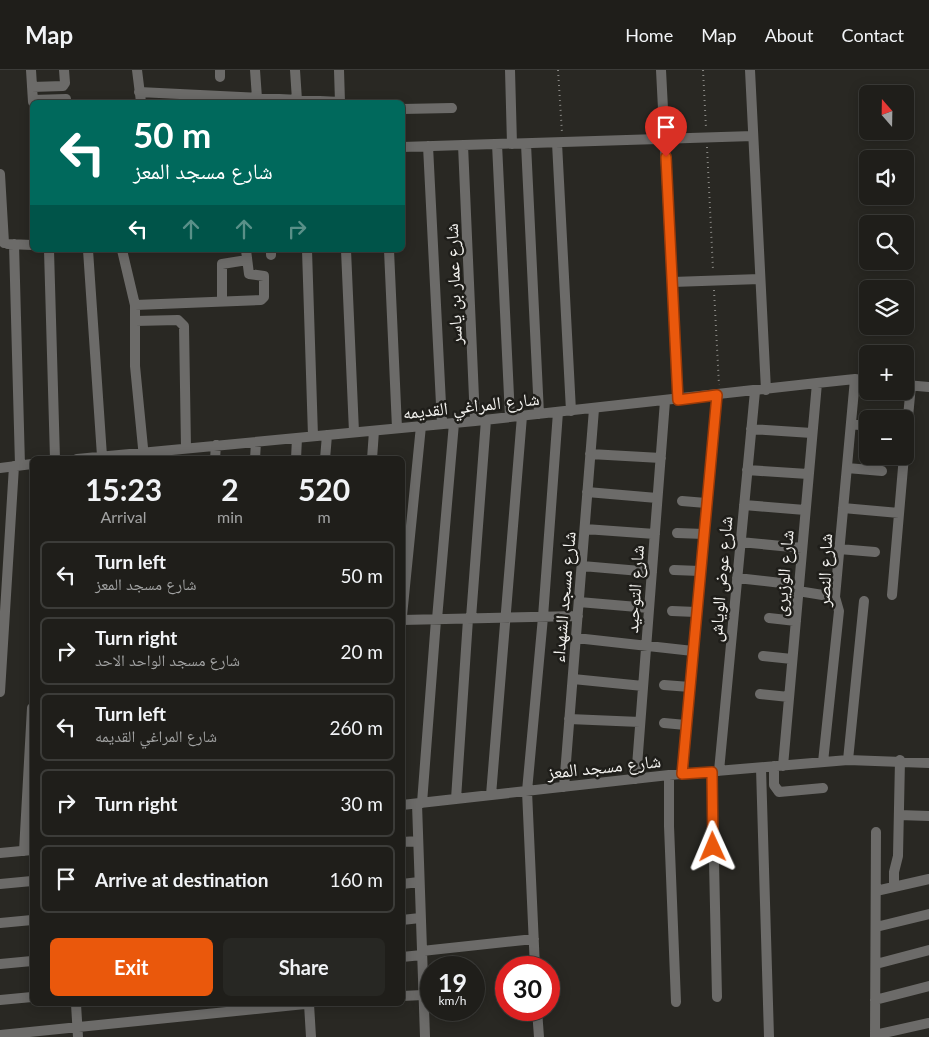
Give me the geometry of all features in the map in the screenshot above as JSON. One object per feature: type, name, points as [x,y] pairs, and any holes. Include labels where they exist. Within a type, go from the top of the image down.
[{"type":"street","points":[[31,70],[33,100]]},
{"type":"street","points":[[32,87],[62,86],[65,83],[64,70]]},
{"type":"street","points":[[137,70],[141,100]]},
{"type":"street","points":[[255,70],[262,99]]},
{"type":"street","points":[[140,92],[207,99],[297,100],[295,70]]},
{"type":"street","points":[[339,70],[340,100]]},
{"type":"street","points":[[510,70],[512,144]]},
{"type":"street","points":[[661,70],[678,400]]},
{"type":"street","points":[[750,70],[766,390]]},
{"type":"street","points":[[50,100],[66,99]]},
{"type":"street","points":[[405,110],[452,108]]},
{"type":"street","points":[[405,147],[753,136]]},
{"type":"street","points":[[560,143],[571,411]]},
{"type":"street","points":[[497,144],[510,418]]},
{"type":"street","points":[[526,144],[539,414]]},
{"type":"street","name":"شارع عمار بن ياسر","points":[[463,145],[475,422]]},
{"type":"street","points":[[428,146],[442,424]]},
{"type":"street","points":[[0,174],[2,243],[30,245]]},
{"type":"street","points":[[0,692],[17,466],[14,244]]},
{"type":"street","points":[[49,252],[56,456]]},
{"type":"street","points":[[88,252],[102,456]]},
{"type":"street","points":[[122,252],[135,305],[137,398],[144,456]]},
{"type":"street","points":[[307,252],[312,436]]},
{"type":"street","points":[[346,252],[354,432]]},
{"type":"street","points":[[389,252],[396,428]]},
{"type":"street","points":[[135,305],[260,300],[264,297],[264,276],[249,274],[246,255],[222,264],[222,301]]},
{"type":"street","points":[[672,282],[760,279]]},
{"type":"street","points":[[135,321],[178,320],[184,326],[181,452]]},
{"type":"street","name":"شارع النصر","points":[[823,762],[839,611],[835,597],[855,379]]},
{"type":"street","name":"شارع المراغي القديمه","points":[[102,456],[144,456],[181,452],[216,445],[475,422],[859,380]]},
{"type":"street","name":"شارع الوزيرى","points":[[817,383],[789,697],[774,785],[779,792],[823,788]]},
{"type":"street","points":[[914,386],[929,387]]},
{"type":"street","name":"شارع عوض الوياش","points":[[717,997],[715,771],[737,578],[755,391]]},
{"type":"street","points":[[682,774],[706,503],[718,395]]},
{"type":"street","name":"شارع التوحيد","points":[[636,779],[665,401]]},
{"type":"street","name":"شارع مسجد الشهداء","points":[[564,787],[594,409]]},
{"type":"street","points":[[535,956],[526,791],[543,617],[558,412]]},
{"type":"street","points":[[490,795],[522,416]]},
{"type":"street","points":[[456,799],[486,420]]},
{"type":"street","points":[[422,956],[418,841],[419,803],[454,423]]},
{"type":"street","points":[[851,424],[859,425]]},
{"type":"street","points":[[405,586],[421,426]]},
{"type":"street","points":[[751,429],[812,433]]},
{"type":"street","points":[[372,456],[374,430]]},
{"type":"street","points":[[325,456],[327,435]]},
{"type":"street","points":[[296,456],[297,438]]},
{"type":"street","points":[[255,456],[256,442]]},
{"type":"street","points":[[215,456],[216,445]]},
{"type":"street","points":[[590,454],[660,458]]},
{"type":"street","points":[[0,468],[30,464]]},
{"type":"street","points":[[892,595],[903,465]]},
{"type":"street","points":[[847,468],[882,470]]},
{"type":"street","points":[[747,470],[808,474]]},
{"type":"street","points":[[587,492],[658,498]]},
{"type":"street","points":[[682,501],[706,503]]},
{"type":"street","points":[[744,505],[805,510]]},
{"type":"street","points":[[843,508],[899,513]]},
{"type":"street","points":[[584,529],[655,534]]},
{"type":"street","points":[[676,533],[704,534]]},
{"type":"street","points":[[740,542],[802,548]]},
{"type":"street","points":[[839,549],[875,552]]},
{"type":"street","points":[[582,566],[652,572]]},
{"type":"street","points":[[674,570],[700,571]]},
{"type":"street","points":[[737,578],[798,588],[835,597]]},
{"type":"street","points":[[848,760],[864,601]]},
{"type":"street","points":[[579,602],[649,608]]},
{"type":"street","points":[[672,611],[696,612]]},
{"type":"street","points":[[405,620],[578,616]]},
{"type":"street","points":[[769,618],[796,620]]},
{"type":"street","points":[[576,638],[693,651]]},
{"type":"street","points":[[763,656],[792,659]]},
{"type":"street","points":[[573,679],[643,686]]},
{"type":"street","points":[[664,685],[690,687]]},
{"type":"street","points":[[760,694],[789,697]]},
{"type":"street","points":[[570,719],[640,722]]},
{"type":"street","points":[[664,723],[686,725]]},
{"type":"street","name":"شارع مسجد المعز","points":[[405,805],[669,775],[848,760],[900,760],[929,763]]},
{"type":"street","points":[[894,887],[894,872],[898,856],[900,760]]},
{"type":"street","points":[[761,768],[769,1037]]},
{"type":"street","points":[[669,775],[669,826],[676,1002]]},
{"type":"street","points":[[0,853],[28,850],[30,779]]},
{"type":"street","points":[[899,815],[929,816]]},
{"type":"street","points":[[876,832],[875,1036],[929,1023]]},
{"type":"street","points":[[405,842],[418,841]]},
{"type":"street","points":[[876,892],[929,879]]},
{"type":"street","points":[[0,884],[30,881]]},
{"type":"street","points":[[405,884],[419,882]]},
{"type":"street","points":[[876,928],[929,914]]},
{"type":"street","points":[[405,920],[420,918]]},
{"type":"street","points":[[0,923],[30,920]]},
{"type":"street","points":[[405,956],[534,939]]},
{"type":"street","points":[[876,964],[929,950]]},
{"type":"street","points":[[0,964],[30,961]]},
{"type":"street","points":[[875,1000],[929,986]]},
{"type":"street","points":[[405,996],[420,995]]},
{"type":"street","points":[[0,1000],[30,997]]},
{"type":"street","points":[[76,1006],[78,1032]]},
{"type":"street","points":[[0,1036],[78,1032],[289,1006]]},
{"type":"street","points":[[309,1006],[311,1037]]},
{"type":"street","points":[[424,1021],[425,1037]]},
{"type":"street","points":[[538,1021],[539,1037]]},
{"type":"path","points":[[558,70],[560,143]]},
{"type":"path","points":[[703,70],[718,395]]},
{"type":"route","points":[[666,157],[678,400],[717,395],[682,774],[712,772],[713,847]]}]
